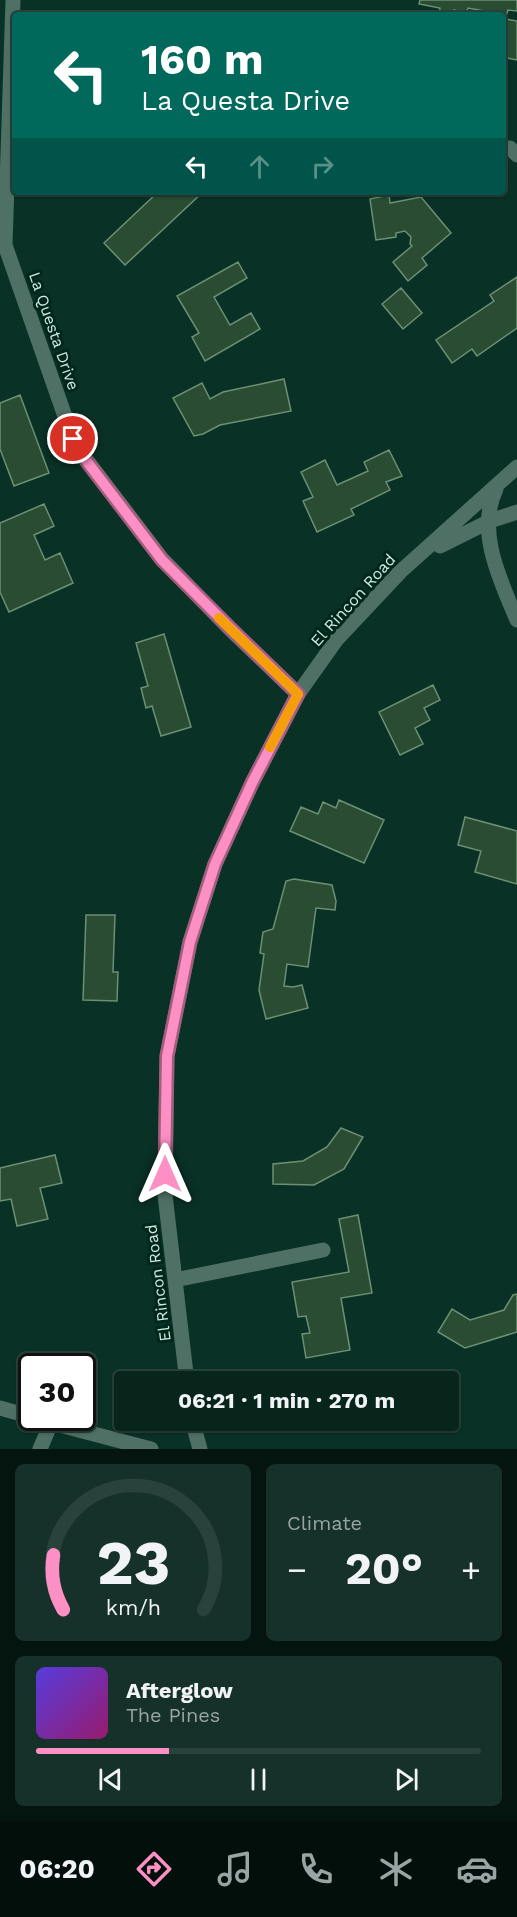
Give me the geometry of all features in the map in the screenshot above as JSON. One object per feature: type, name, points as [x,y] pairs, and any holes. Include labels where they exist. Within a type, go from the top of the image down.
[{"type":"street","name":"La Questa Drive","points":[[12,31],[5,245],[75,446],[162,560],[298,694]]},
{"type":"street","name":"El Rincon Road","points":[[186,1371],[165,1196],[165,1090],[167,1056],[188,953],[215,864],[252,783],[298,694],[338,639],[400,572],[517,468]]},
{"type":"street","points":[[498,487],[489,505],[488,522],[494,559],[517,620]]},
{"type":"street","points":[[400,572],[448,541],[488,522],[517,512]]},
{"type":"street","points":[[175,1280],[323,1250]]},
{"type":"street","points":[[0,1408],[18,1413]]},
{"type":"street","points":[[40,1449],[48,1431]]},
{"type":"street","points":[[82,1431],[152,1449]]},
{"type":"street","points":[[195,1431],[200,1449]]},
{"type":"building","points":[[420,0],[517,0],[517,11],[508,10],[506,16],[506,12],[485,12],[468,8],[466,12],[454,10],[454,12],[439,12],[440,8],[419,4]]},
{"type":"building","points":[[506,19],[517,21],[517,60],[506,58]]},
{"type":"building","points":[[155,195],[200,195],[125,265],[104,243]]},
{"type":"building","points":[[389,195],[390,203],[421,197],[451,233],[422,258],[427,265],[408,281],[393,262],[412,246],[411,237],[405,231],[396,233],[396,237],[376,240],[370,199]]},
{"type":"building","points":[[238,262],[247,278],[214,297],[230,325],[251,313],[260,329],[205,361],[192,337],[199,333],[177,296]]},
{"type":"building","points":[[517,277],[517,328],[477,356],[472,349],[452,363],[436,340],[494,301],[490,295]]},
{"type":"building","points":[[401,288],[422,313],[403,329],[382,304]]},
{"type":"building","points":[[284,379],[291,411],[220,425],[194,436],[173,398],[202,383],[210,399],[223,392]]},
{"type":"building","points":[[20,395],[49,473],[14,486],[0,449],[0,403]]},
{"type":"building","points":[[389,450],[402,476],[386,482],[390,490],[351,509],[354,515],[317,532],[303,501],[313,497],[301,472],[325,460],[337,485],[368,471],[364,462]]},
{"type":"building","points":[[44,504],[54,526],[34,535],[45,560],[60,553],[73,583],[9,612],[0,592],[0,523]]},
{"type":"building","points":[[164,634],[191,727],[161,736],[152,706],[146,708],[141,688],[148,686],[136,643]]},
{"type":"building","points":[[433,685],[440,700],[424,708],[430,720],[415,728],[423,744],[400,755],[379,712]]},
{"type":"building","points":[[339,800],[384,820],[364,863],[290,831],[301,807],[318,814],[323,802],[336,808]]},
{"type":"building","points":[[465,817],[517,831],[517,884],[475,872],[481,851],[458,845]]},
{"type":"building","points":[[294,879],[332,885],[336,901],[335,910],[316,908],[308,967],[287,964],[284,986],[302,985],[308,1008],[266,1019],[259,990],[264,954],[260,953],[263,932],[273,929],[286,881]]},
{"type":"building","points":[[86,915],[115,915],[113,972],[118,972],[117,1001],[83,1000]]},
{"type":"building","points":[[341,1128],[363,1137],[344,1169],[314,1185],[273,1184],[273,1164],[303,1161],[327,1147]]},
{"type":"building","points":[[55,1155],[62,1183],[40,1188],[48,1219],[17,1226],[11,1199],[0,1201],[0,1168]]},
{"type":"building","points":[[358,1215],[372,1293],[341,1298],[350,1350],[306,1358],[302,1334],[310,1333],[306,1316],[298,1317],[292,1282],[349,1272],[339,1219]]},
{"type":"building","points":[[517,1294],[517,1332],[465,1348],[438,1332],[452,1309],[470,1320],[504,1310],[513,1295]]},
{"type":"slow traffic","points":[[219,618],[298,694],[270,747]]},
{"type":"route","points":[[73,439],[75,446],[162,560],[298,694],[252,783],[215,864],[190,942],[167,1056],[165,1174]]}]
